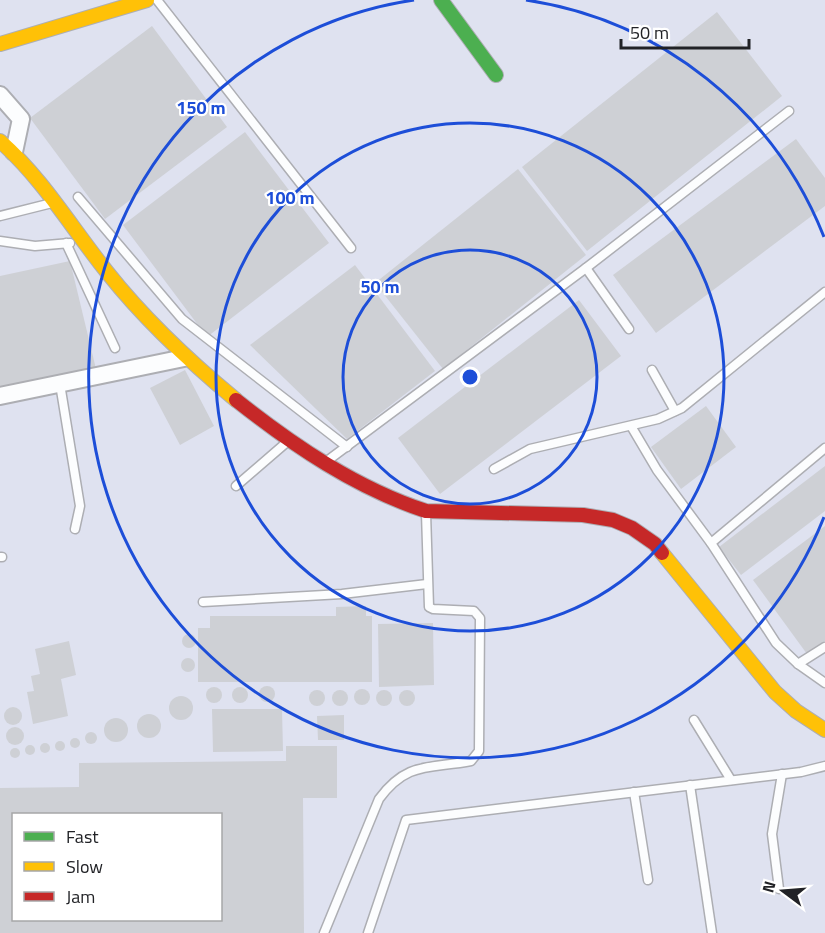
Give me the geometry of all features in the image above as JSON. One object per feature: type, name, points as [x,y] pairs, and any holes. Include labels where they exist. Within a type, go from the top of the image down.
[{"type":"street","points":[[0,44],[147,0]]},
{"type":"street","points":[[441,0],[496,75]]},
{"type":"street","points":[[0,95],[21,119],[14,152]]},
{"type":"street","points":[[0,141],[14,152],[57,201],[105,270],[184,358],[243,407],[324,464],[379,493],[426,511],[583,515],[613,520],[632,528],[655,544],[775,692],[796,711],[825,730]]},
{"type":"street","points":[[0,396],[184,358]]},
{"type":"lane","points":[[157,0],[351,248]]},
{"type":"lane","points":[[324,464],[586,268],[789,111]]},
{"type":"lane","points":[[78,197],[182,320],[346,447]]},
{"type":"lane","points":[[0,216],[57,201]]},
{"type":"lane","points":[[0,241],[35,246],[85,241]]},
{"type":"lane","points":[[66,243],[115,348]]},
{"type":"lane","points":[[586,268],[629,328]]},
{"type":"lane","points":[[494,469],[530,449],[631,426],[675,411],[825,292]]},
{"type":"lane","points":[[652,370],[675,411]]},
{"type":"lane","points":[[60,384],[80,506],[75,529]]},
{"type":"lane","points":[[631,426],[657,470],[711,543],[776,643],[798,664],[825,683]]},
{"type":"lane","points":[[236,486],[290,440]]},
{"type":"lane","points":[[711,543],[825,448]]},
{"type":"lane","points":[[324,933],[379,799],[387,788],[408,771],[471,760],[479,751],[480,618],[474,610],[433,609],[427,601],[426,511]]},
{"type":"lane","points":[[203,602],[342,594],[427,585]]},
{"type":"lane","points":[[798,664],[825,647]]},
{"type":"lane","points":[[694,720],[731,780]]},
{"type":"lane","points":[[368,933],[406,820],[782,774],[825,766]]},
{"type":"lane","points":[[779,889],[772,834],[782,774]]},
{"type":"lane","points":[[690,785],[712,933]]},
{"type":"lane","points":[[634,792],[648,880]]},
{"type":"shaded area","points":[[0,0],[825,0],[825,933],[0,933]]},
{"type":"building","points":[[717,12],[782,96],[587,251],[522,167]]},
{"type":"building","points":[[152,26],[227,127],[105,219],[30,118]]},
{"type":"building","points":[[245,132],[329,243],[207,337],[123,225]]},
{"type":"building","points":[[796,139],[825,178],[825,206],[656,333],[613,275]]},
{"type":"building","points":[[518,169],[586,255],[443,369],[375,283]]},
{"type":"building","points":[[70,261],[96,369],[0,390],[0,276]]},
{"type":"building","points":[[355,265],[435,371],[347,439],[250,345]]},
{"type":"building","points":[[579,300],[621,356],[440,494],[398,438]]},
{"type":"building","points":[[185,370],[214,426],[180,445],[150,388]]},
{"type":"building","points":[[706,406],[736,447],[681,489],[651,447]]},
{"type":"building","points":[[825,466],[825,511],[741,575],[719,547]]},
{"type":"building","points":[[825,526],[825,641],[807,654],[753,580]]},
{"type":"building","points":[[366,606],[366,616],[372,616],[372,682],[198,682],[198,628],[210,628],[210,616],[336,616],[336,607]]},
{"type":"building","points":[[433,623],[434,685],[379,687],[378,624]]},
{"type":"building","points":[[189,634],[194,636],[196,641],[194,646],[189,648],[184,646],[182,641],[184,636]]},
{"type":"building","points":[[69,641],[76,675],[61,679],[68,716],[33,724],[27,692],[34,691],[31,676],[40,674],[35,649]]},
{"type":"building","points":[[188,658],[193,660],[195,665],[193,670],[188,672],[183,670],[181,665],[183,660]]},
{"type":"building","points":[[264,686],[270,686],[275,694],[273,700],[264,702],[259,697],[259,691]]},
{"type":"building","points":[[211,687],[217,687],[222,695],[220,701],[211,703],[206,698],[206,692]]},
{"type":"building","points":[[237,687],[243,687],[248,695],[246,701],[237,703],[232,698],[232,692]]},
{"type":"building","points":[[359,689],[365,689],[370,697],[368,703],[359,705],[354,700],[354,694]]},
{"type":"building","points":[[314,690],[320,690],[325,698],[323,704],[314,706],[309,701],[309,695]]},
{"type":"building","points":[[337,690],[343,690],[348,698],[346,704],[337,706],[332,701],[332,695]]},
{"type":"building","points":[[381,690],[387,690],[392,698],[390,704],[381,706],[376,701],[376,695]]},
{"type":"building","points":[[404,690],[410,690],[415,698],[413,704],[404,706],[399,701],[399,695]]},
{"type":"building","points":[[181,696],[186,697],[192,703],[192,713],[186,719],[181,720],[176,719],[170,713],[169,708],[170,703],[176,697]]},
{"type":"building","points":[[9,707],[17,707],[22,712],[20,723],[9,725],[4,720],[4,712]]},
{"type":"building","points":[[212,709],[282,709],[283,751],[213,752]]},
{"type":"building","points":[[149,714],[154,715],[160,721],[160,731],[154,737],[149,738],[144,737],[138,731],[137,726],[138,721],[144,715]]},
{"type":"building","points":[[344,715],[344,740],[318,740],[317,716]]},
{"type":"building","points":[[116,718],[121,719],[127,725],[127,735],[121,741],[116,742],[111,741],[105,735],[104,730],[105,725],[111,719]]},
{"type":"building","points":[[11,727],[19,727],[24,732],[22,743],[11,745],[6,740],[6,732]]},
{"type":"building","points":[[93,732],[97,738],[93,744],[89,744],[85,736]]},
{"type":"building","points":[[75,738],[79,739],[79,747],[75,748],[71,747],[70,743],[71,739]]},
{"type":"building","points":[[60,741],[64,742],[64,750],[60,751],[56,750],[55,746],[56,742]]},
{"type":"building","points":[[45,743],[49,744],[49,752],[45,753],[41,752],[40,748],[41,744]]},
{"type":"building","points":[[30,745],[34,746],[34,754],[30,755],[26,754],[25,750],[26,746]]},
{"type":"building","points":[[286,746],[337,746],[337,798],[303,798],[304,933],[0,933],[0,788],[79,787],[79,763],[286,761]]},
{"type":"building","points":[[15,748],[19,749],[19,757],[15,758],[11,757],[10,753],[11,749]]},
{"type":"traffic: fast","points":[[441,0],[496,75]]},
{"type":"traffic: slow","points":[[0,44],[147,0]]},
{"type":"traffic: slow","points":[[0,141],[30,171],[107,272],[137,307],[185,355],[236,400]]},
{"type":"traffic: slow","points":[[662,553],[775,692],[796,711],[825,730]]},
{"type":"traffic: jam","points":[[236,400],[280,434],[326,464],[400,502],[426,511],[583,515],[613,520],[632,528],[655,544],[662,553]]}]
